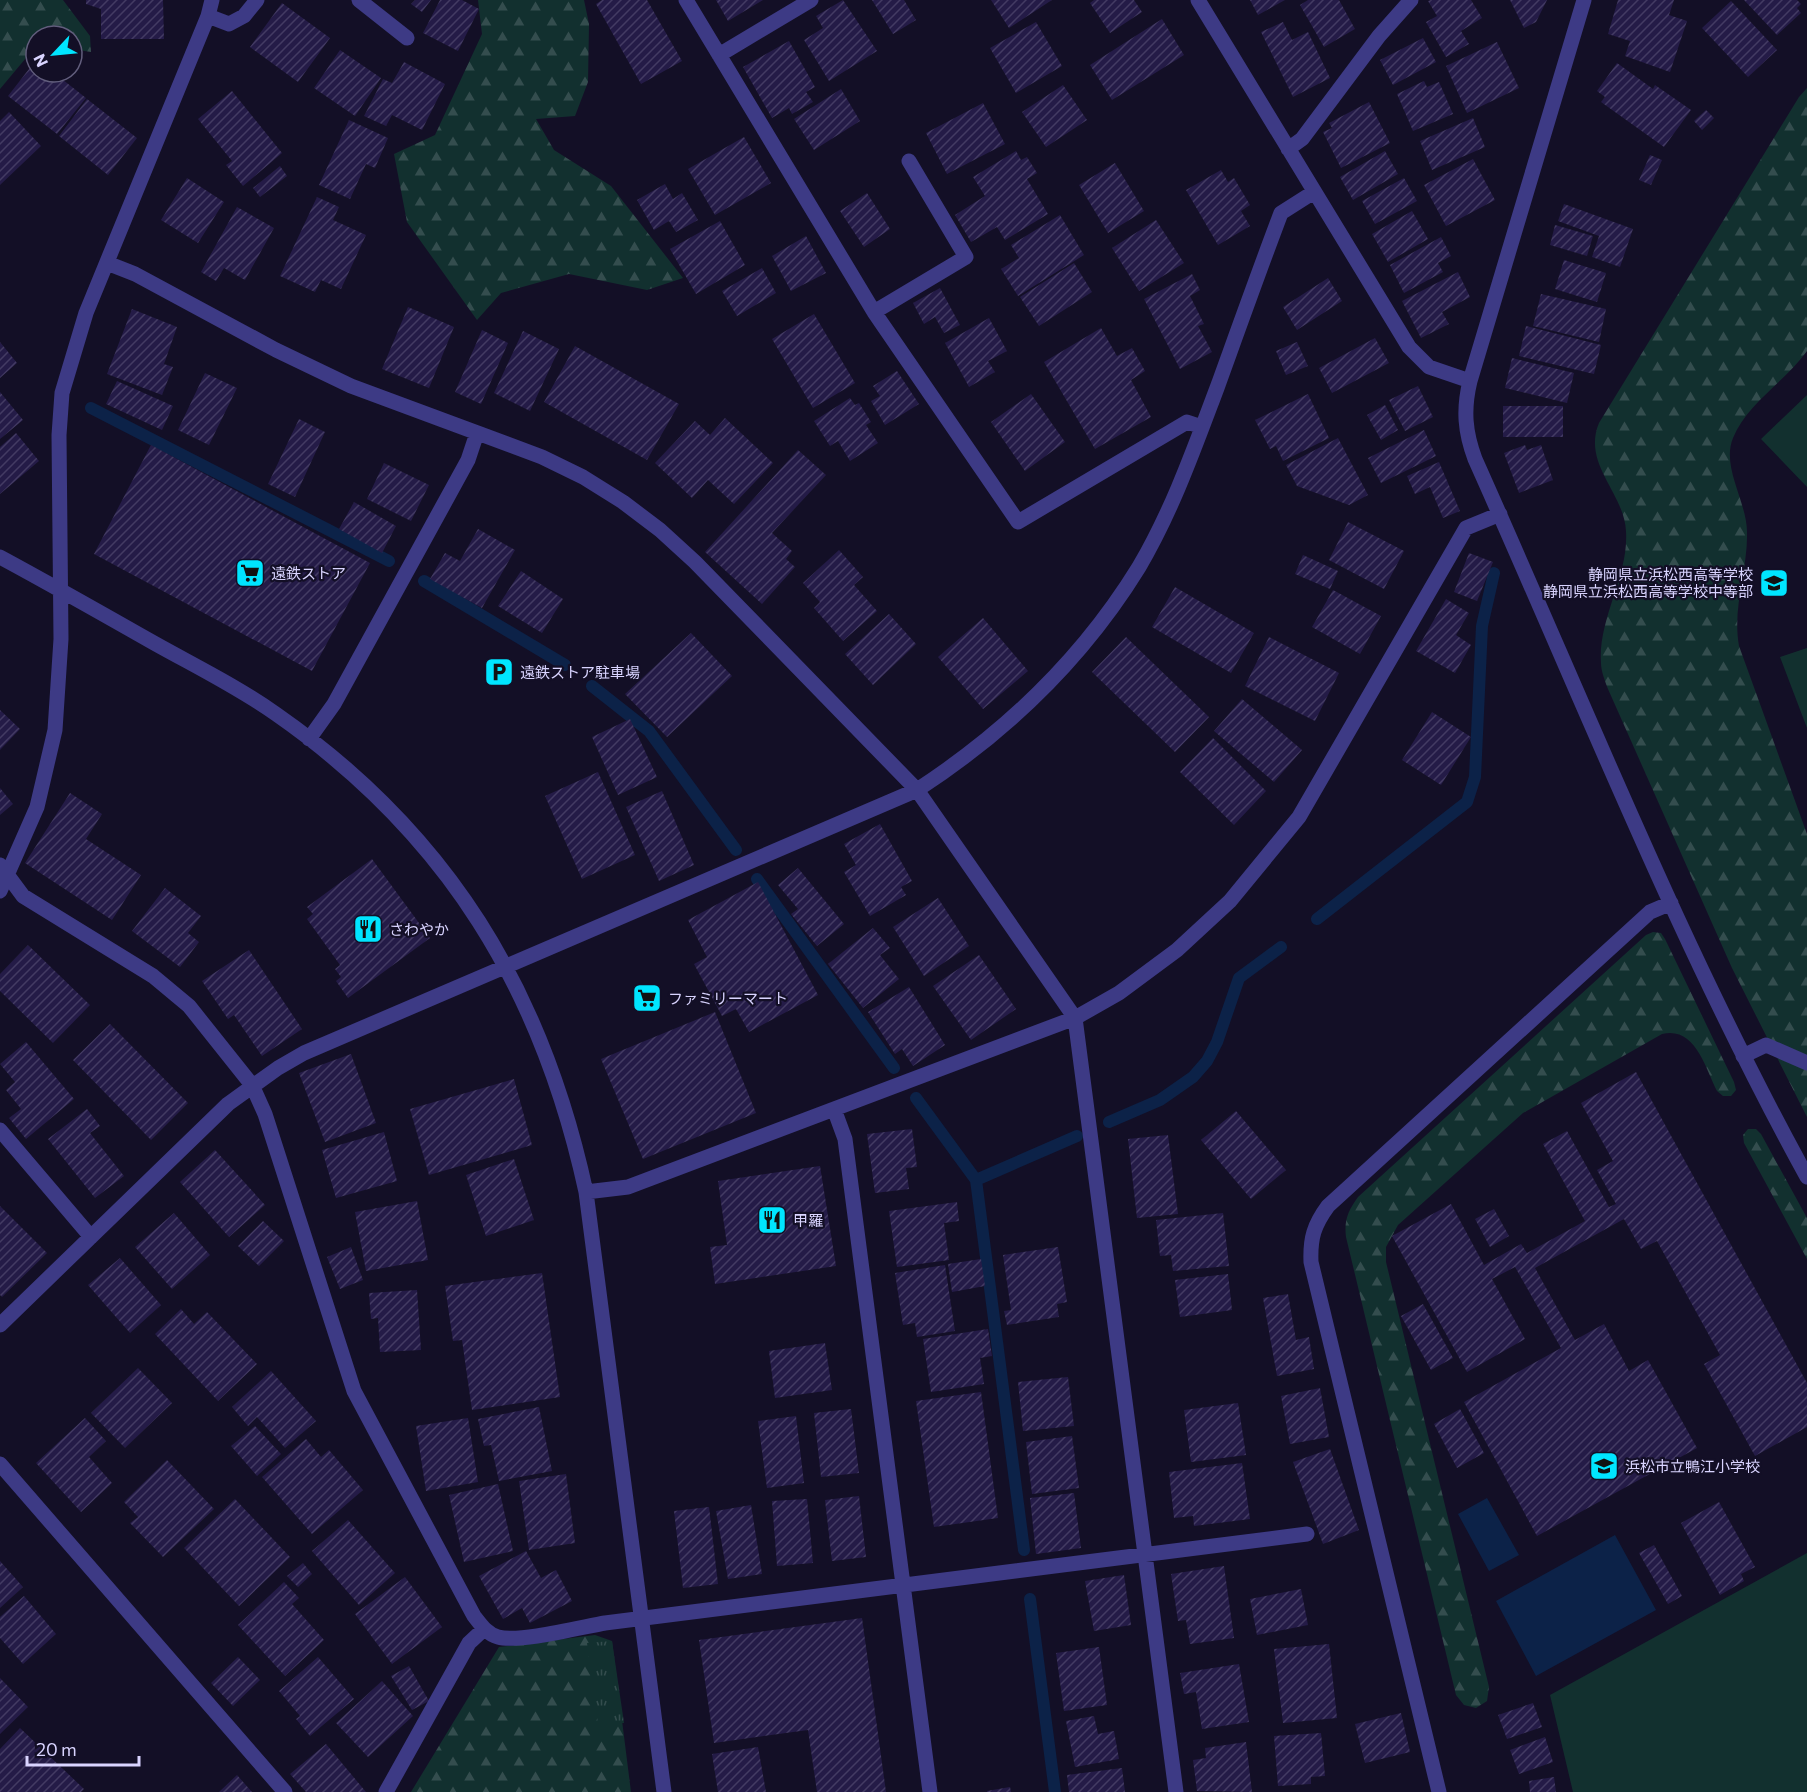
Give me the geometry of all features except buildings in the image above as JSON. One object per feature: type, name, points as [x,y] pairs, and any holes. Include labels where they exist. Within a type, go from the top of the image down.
[{"type":"street","points":[[0,891],[4,871],[37,807],[55,730],[59,692],[59,414],[68,373],[86,313],[208,16],[212,0]]},
{"type":"street","points":[[208,16],[229,24],[244,16],[257,0]]},
{"type":"street","points":[[359,0],[407,38]]},
{"type":"street","points":[[686,0],[873,312],[1018,522],[1187,422],[1202,427]]},
{"type":"street","points":[[719,56],[811,0]]},
{"type":"street","points":[[1198,0],[1418,358],[1441,373],[1470,381]]},
{"type":"street","points":[[1288,149],[1302,139],[1378,36],[1411,0]]},
{"type":"street","points":[[1584,0],[1470,381],[1465,403],[1468,441],[1671,903],[1743,1056],[1807,1177]]},
{"type":"street","points":[[873,312],[966,257],[909,161]]},
{"type":"street","points":[[0,1325],[228,1104],[252,1085],[304,1053],[917,790],[990,738],[1056,675],[1086,641],[1139,566],[1180,485],[1281,213],[1314,192]]},
{"type":"street","points":[[106,262],[135,274],[313,369],[390,402],[542,457],[583,477],[623,502],[660,530],[695,562],[917,790],[1076,1018],[1176,1792]]},
{"type":"street","points":[[309,738],[334,704],[468,460],[477,433]]},
{"type":"street","points":[[586,1192],[628,1187],[1076,1018],[1119,993],[1177,950],[1255,874],[1278,846],[1318,786],[1466,528],[1500,514]]},
{"type":"street","points":[[0,556],[225,682],[309,738],[366,787],[408,829],[445,874],[506,967],[535,1025],[557,1080],[586,1192],[664,1792]]},
{"type":"street","points":[[4,871],[23,896],[172,990],[204,1023],[252,1085],[265,1114],[354,1391],[474,1616],[484,1629],[499,1637],[516,1638],[641,1618],[1307,1534]]},
{"type":"street","points":[[1439,1792],[1314,1274],[1310,1242],[1316,1222],[1328,1206],[1650,912],[1671,903]]},
{"type":"street","points":[[1743,1056],[1766,1045],[1807,1063]]},
{"type":"street","points":[[834,1109],[844,1138],[930,1792]]},
{"type":"street","points":[[0,1130],[91,1237]]},
{"type":"street","points":[[0,1464],[285,1792]]},
{"type":"street","points":[[386,1792],[469,1643],[484,1629]]},
{"type":"green space","points":[[0,0],[63,0],[81,24],[24,24],[24,60],[0,89]]},
{"type":"green space","points":[[478,0],[584,0],[589,24],[588,82],[575,116],[536,119],[554,150],[611,186],[683,278],[647,290],[569,274],[501,293],[477,320],[407,222],[394,154],[435,135],[482,34]]},
{"type":"green space","points":[[84,28],[90,36],[91,52],[84,51]]},
{"type":"green space","points":[[1807,88],[1807,351],[1739,425],[1730,449],[1730,461],[1747,532],[1737,617],[1739,646],[1807,834],[1807,1117],[1732,968],[1603,676],[1601,646],[1623,564],[1626,531],[1619,503],[1600,465],[1595,438],[1599,423],[1799,97]]},
{"type":"green space","points":[[1807,395],[1807,487],[1761,439]]},
{"type":"green space","points":[[1807,648],[1807,728],[1780,657]]},
{"type":"green space","points":[[1653,932],[1661,933],[1665,939],[1734,1082],[1736,1090],[1731,1096],[1723,1096],[1717,1091],[1703,1060],[1691,1042],[1673,1033],[1662,1034],[1523,1113],[1398,1225],[1386,1247],[1386,1262],[1489,1687],[1487,1701],[1476,1708],[1464,1705],[1456,1695],[1346,1237],[1346,1221],[1358,1197],[1646,935]]},
{"type":"green space","points":[[1748,1129],[1756,1129],[1761,1134],[1807,1218],[1807,1259],[1744,1143],[1743,1135]]},
{"type":"green space","points":[[1807,1553],[1807,1792],[1573,1792],[1550,1695]]},
{"type":"green space","points":[[595,1635],[612,1641],[631,1792],[411,1792],[499,1647]]},
{"type":"green space","points":[[612,1641],[624,1723],[598,1724],[587,1643]]},
{"type":"water","points":[[1487,1498],[1519,1555],[1489,1571],[1458,1514]]},
{"type":"water","points":[[1615,1535],[1656,1610],[1536,1676],[1496,1601]]},
{"type":"waterway","points":[[91,408],[389,561]]},
{"type":"waterway","points":[[1317,919],[1467,802],[1475,777],[1482,626],[1494,573]]},
{"type":"waterway","points":[[424,581],[565,665]]},
{"type":"waterway","points":[[592,686],[649,731],[736,850]]},
{"type":"waterway","points":[[757,879],[894,1068]]},
{"type":"waterway","points":[[1109,1122],[1160,1100],[1193,1077],[1207,1061],[1217,1042],[1239,978],[1281,947]]},
{"type":"waterway","points":[[916,1098],[976,1180],[1024,1550]]},
{"type":"waterway","points":[[976,1180],[1077,1136]]},
{"type":"waterway","points":[[1030,1599],[1055,1792]]},
{"type":"place","name":"遠鉄ストア","points":[[250,573]]},
{"type":"place","name":"静岡県立浜松西高等学校 静岡県立浜松西高等学校中等部","points":[[1774,583]]},
{"type":"place","name":"遠鉄ストア駐車場","points":[[499,672]]},
{"type":"place","name":"さわやか","points":[[368,929]]},
{"type":"place","name":"ファミリーマート","points":[[647,998]]},
{"type":"place","name":"甲羅","points":[[772,1220]]},
{"type":"place","name":"浜松市立鴨江小学校","points":[[1604,1466]]}]
